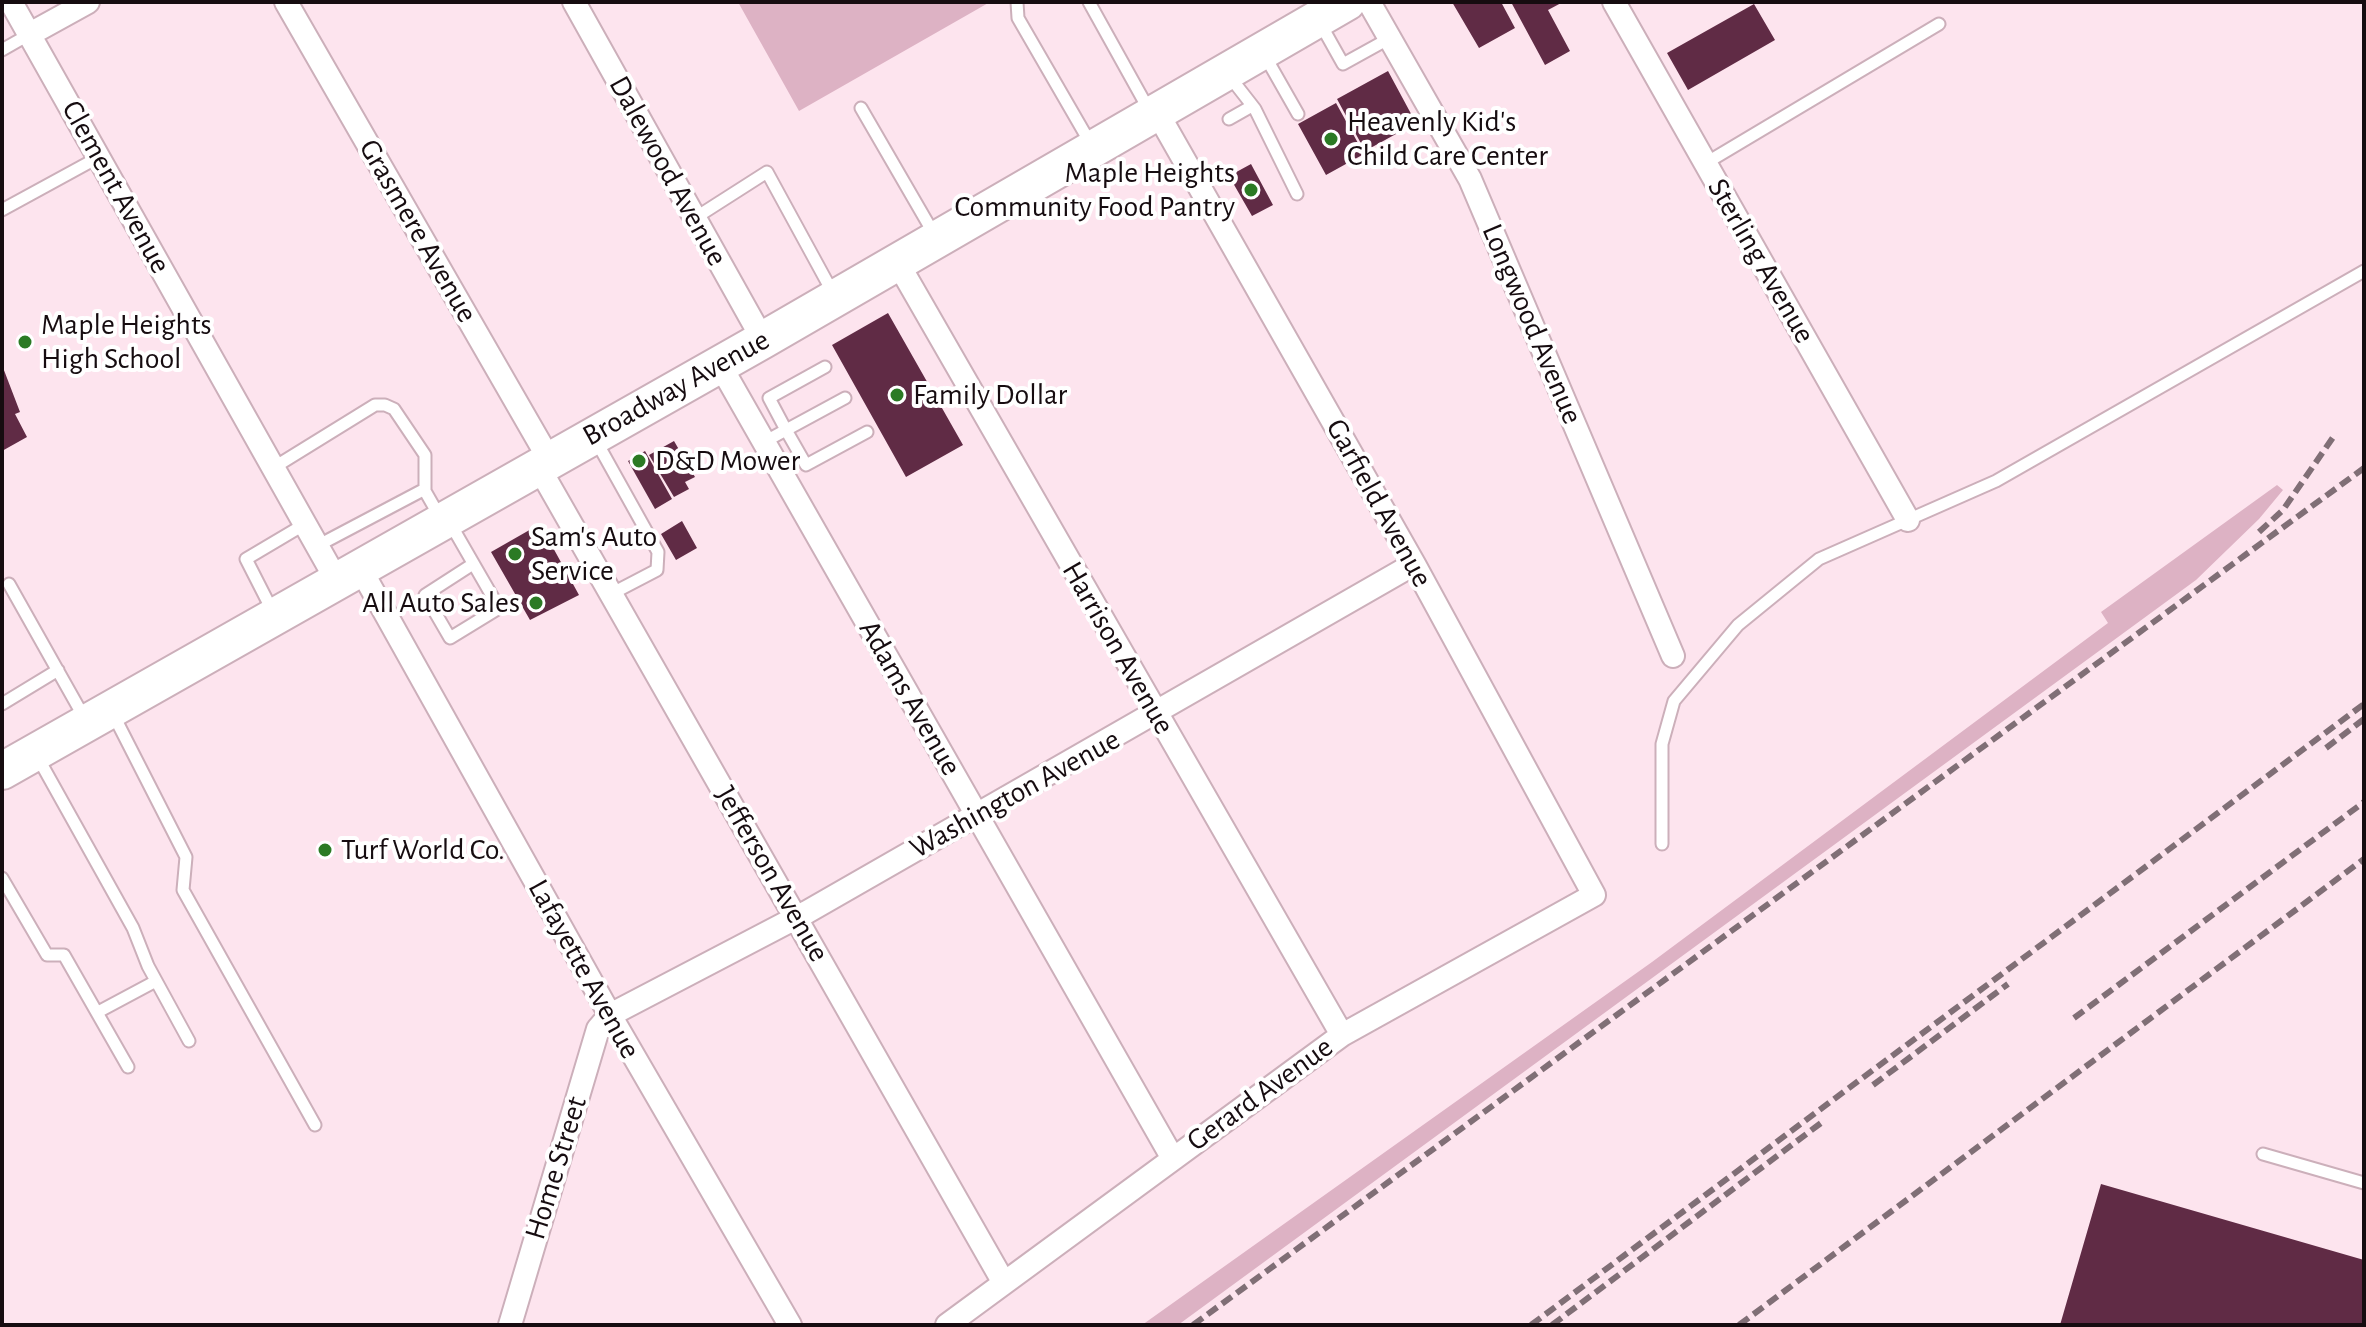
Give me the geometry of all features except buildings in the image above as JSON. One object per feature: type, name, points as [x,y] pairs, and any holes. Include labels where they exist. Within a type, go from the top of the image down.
[{"type":"main road","name":"Broadway Avenue","points":[[2,771],[720,365],[896,260],[1155,116],[1333,11]]},
{"type":"street","name":"Clement Avenue","points":[[11,2],[317,546],[348,575]]},
{"type":"street","points":[[30,34],[88,2]]},
{"type":"street","name":"Grasmere Avenue","points":[[286,2],[544,463]]},
{"type":"street","name":"Dalewood Avenue","points":[[574,2],[763,340]]},
{"type":"street","name":"Longwood Avenue","points":[[1369,2],[1470,179],[1673,656]]},
{"type":"street","name":"Sterling Avenue","points":[[1614,2],[1908,520]]},
{"type":"street","name":"Garfield Avenue","points":[[1155,116],[1414,564],[1594,895]]},
{"type":"street","name":"Harrison Avenue","points":[[896,260],[1342,1035]]},
{"type":"street","name":"Adams Avenue","points":[[720,365],[1172,1157]]},
{"type":"street","name":"Jefferson Avenue","points":[[544,463],[611,594],[1004,1283]]},
{"type":"street","name":"Washington Avenue","points":[[610,1015],[797,918],[1156,715],[1414,564]]},
{"type":"street","name":"Lafayette Avenue","points":[[348,575],[790,1325]]},
{"type":"street","name":"Gerard Avenue","points":[[947,1325],[1342,1035],[1594,895]]},
{"type":"street","name":"Home Street","points":[[510,1325],[598,1029],[610,1015]]},
{"type":"lane","points":[[1017,2],[1018,18],[1094,150]]},
{"type":"lane","points":[[1089,2],[1155,116]]},
{"type":"lane","points":[[1333,11],[1343,64],[1390,38]]},
{"type":"lane","points":[[1706,163],[1939,24]]},
{"type":"lane","points":[[2,50],[30,34]]},
{"type":"lane","points":[[1263,52],[1298,114]]},
{"type":"lane","points":[[1227,73],[1252,106],[1297,194]]},
{"type":"lane","points":[[1229,119],[1252,106]]},
{"type":"lane","points":[[861,108],[936,238]]},
{"type":"lane","points":[[2,210],[99,157]]},
{"type":"lane","points":[[695,218],[767,172],[835,297]]},
{"type":"lane","points":[[1662,844],[1662,744],[1674,701],[1738,625],[1819,559],[1996,481],[2364,271]]},
{"type":"lane","points":[[825,367],[769,398],[806,465],[867,432]]},
{"type":"lane","points":[[764,442],[845,398]]},
{"type":"lane","points":[[273,468],[375,405],[394,409],[425,455],[425,489],[473,564],[499,608],[450,638],[425,595],[473,564]]},
{"type":"lane","points":[[592,435],[658,552],[657,570],[611,594]]},
{"type":"lane","points":[[317,546],[425,489]]},
{"type":"lane","points":[[275,616],[246,559],[305,524]]},
{"type":"lane","points":[[9,584],[58,670],[100,716],[186,857],[183,890],[315,1125]]},
{"type":"lane","points":[[2,704],[58,670]]},
{"type":"lane","points":[[35,752],[133,928],[156,981],[189,1041]]},
{"type":"lane","points":[[2,878],[47,955],[64,955],[128,1067]]},
{"type":"lane","points":[[98,1012],[156,981]]},
{"type":"lane","points":[[2263,1154],[2364,1183]]},
{"type":"shaded area","points":[[738,2],[990,2],[799,111]]},
{"type":"shaded area","points":[[2277,485],[2283,490],[2259,519],[2196,580],[1178,1325],[1142,1325],[1652,962],[2108,623],[2101,612]]},
{"type":"railway","points":[[2259,532],[2283,510],[2336,433]]},
{"type":"railway","points":[[1193,1325],[2364,468]]},
{"type":"railway","points":[[1531,1325],[2364,704]]},
{"type":"railway","points":[[2326,748],[2364,719]]},
{"type":"railway","points":[[2074,1018],[2364,802]]},
{"type":"railway","points":[[1739,1325],[2364,859]]},
{"type":"railway","points":[[1873,1085],[2008,984]]},
{"type":"railway","points":[[1552,1325],[1825,1120]]},
{"type":"place","name":"Heavenly Kid's Child Care Center","points":[[1331,139]]},
{"type":"place","name":"Maple Heights Community Food Pantry","points":[[1251,190]]},
{"type":"place","name":"Maple Heights High School","points":[[25,342]]},
{"type":"place","name":"Family Dollar","points":[[897,395]]},
{"type":"place","name":"D&D Mower","points":[[639,461]]},
{"type":"place","name":"Sam's Auto Service","points":[[515,554]]},
{"type":"place","name":"All Auto Sales","points":[[536,603]]},
{"type":"place","name":"Turf World Co.","points":[[325,850]]}]
